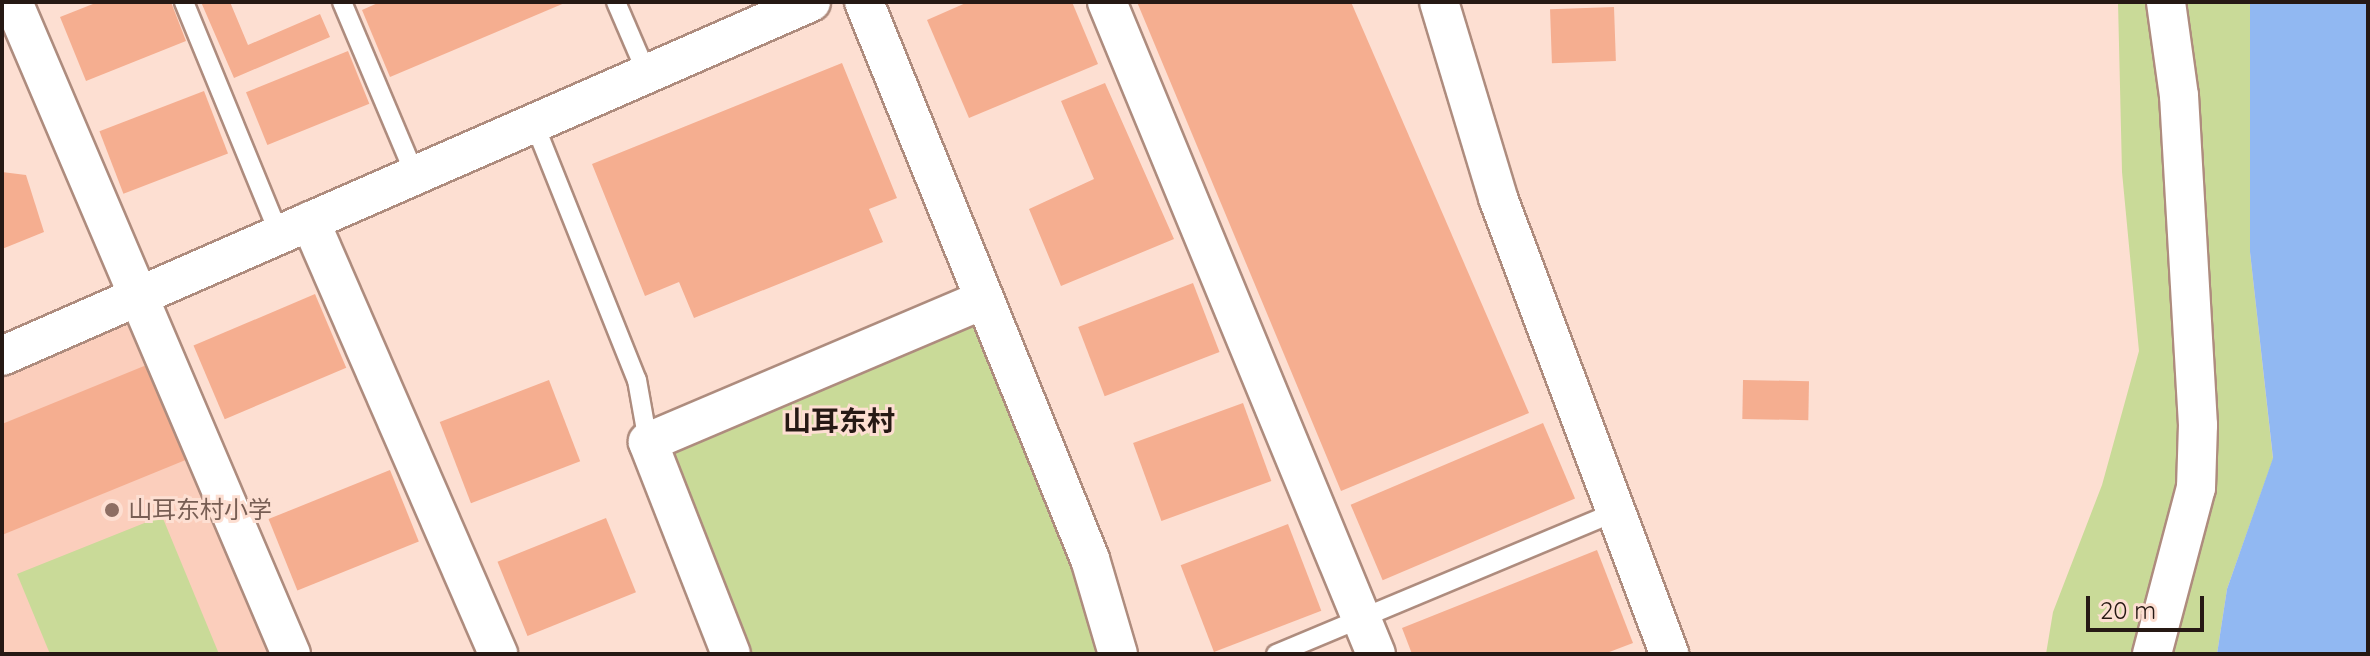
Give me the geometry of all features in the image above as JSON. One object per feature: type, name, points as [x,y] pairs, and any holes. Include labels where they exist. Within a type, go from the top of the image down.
[{"type":"street","points":[[13,2],[291,654]]},
{"type":"street","points":[[2,356],[811,2]]},
{"type":"street","points":[[864,2],[982,300],[1090,559],[1118,654]]},
{"type":"street","points":[[1107,2],[1376,654]]},
{"type":"street","points":[[1439,2],[1498,198],[1669,654]]},
{"type":"street","points":[[2152,654],[2196,488],[2198,425],[2179,96],[2166,2]]},
{"type":"street","points":[[294,228],[498,654]]},
{"type":"street","points":[[731,654],[648,442],[982,300]]},
{"type":"lane","points":[[184,2],[294,228]]},
{"type":"lane","points":[[342,2],[415,175]]},
{"type":"lane","points":[[616,2],[647,74]]},
{"type":"lane","points":[[534,123],[637,380],[648,442]]},
{"type":"lane","points":[[1276,654],[1615,512]]},
{"type":"shaded area","name":"山耳东村小学","points":[[137,306],[283,654],[2,654],[2,367]]},
{"type":"green space","points":[[2118,2],[2250,2],[2250,252],[2273,459],[2227,589],[2217,654],[2046,654],[2053,612],[2102,485],[2139,351],[2122,172]]},
{"type":"green space","points":[[982,300],[1118,654],[731,654],[648,442]]},
{"type":"green space","points":[[162,516],[219,654],[50,654],[17,574]]},
{"type":"water","points":[[2250,2],[2368,2],[2368,654],[2217,654],[2227,589],[2273,458],[2250,252]]},
{"type":"building","points":[[98,2],[171,2],[186,41],[86,81],[60,17]]},
{"type":"building","points":[[201,2],[230,2],[248,45],[320,14],[330,37],[234,78]]},
{"type":"building","points":[[380,2],[567,2],[390,77],[362,10]]},
{"type":"building","points":[[968,2],[1072,2],[1098,64],[969,118],[927,20]]},
{"type":"building","points":[[1137,2],[1351,2],[1529,413],[1341,491]]},
{"type":"building","points":[[1614,7],[1616,61],[1552,63],[1550,9]]},
{"type":"building","points":[[348,51],[369,104],[267,145],[246,92]]},
{"type":"building","points":[[842,63],[897,198],[869,209],[883,242],[694,318],[679,282],[645,296],[592,164]]},
{"type":"building","points":[[1105,83],[1174,239],[1061,286],[1029,209],[1094,179],[1061,101]]},
{"type":"building","points":[[204,91],[228,154],[123,194],[99,131]]},
{"type":"building","points":[[2,172],[26,175],[44,232],[2,249]]},
{"type":"building","points":[[1193,283],[1220,352],[1105,396],[1078,327]]},
{"type":"building","points":[[315,294],[346,368],[225,419],[193,346]]},
{"type":"building","points":[[149,364],[188,459],[2,535],[2,424]]},
{"type":"building","points":[[549,380],[580,461],[471,503],[440,422]]},
{"type":"building","points":[[1743,380],[1809,381],[1808,420],[1742,419]]},
{"type":"building","points":[[1243,403],[1271,481],[1161,521],[1133,443]]},
{"type":"building","points":[[1543,423],[1575,498],[1383,580],[1351,505]]},
{"type":"building","points":[[390,470],[419,541],[297,590],[269,519]]},
{"type":"building","points":[[606,518],[636,592],[527,636],[498,562]]},
{"type":"building","points":[[1288,524],[1321,611],[1214,652],[1181,565]]},
{"type":"building","points":[[1597,550],[1633,643],[1604,654],[1412,654],[1402,628]]},
{"type":"place","name":"山耳东村小学","points":[[112,510]]},
{"type":"district","name":"山耳东村","points":[[839,421]]}]
